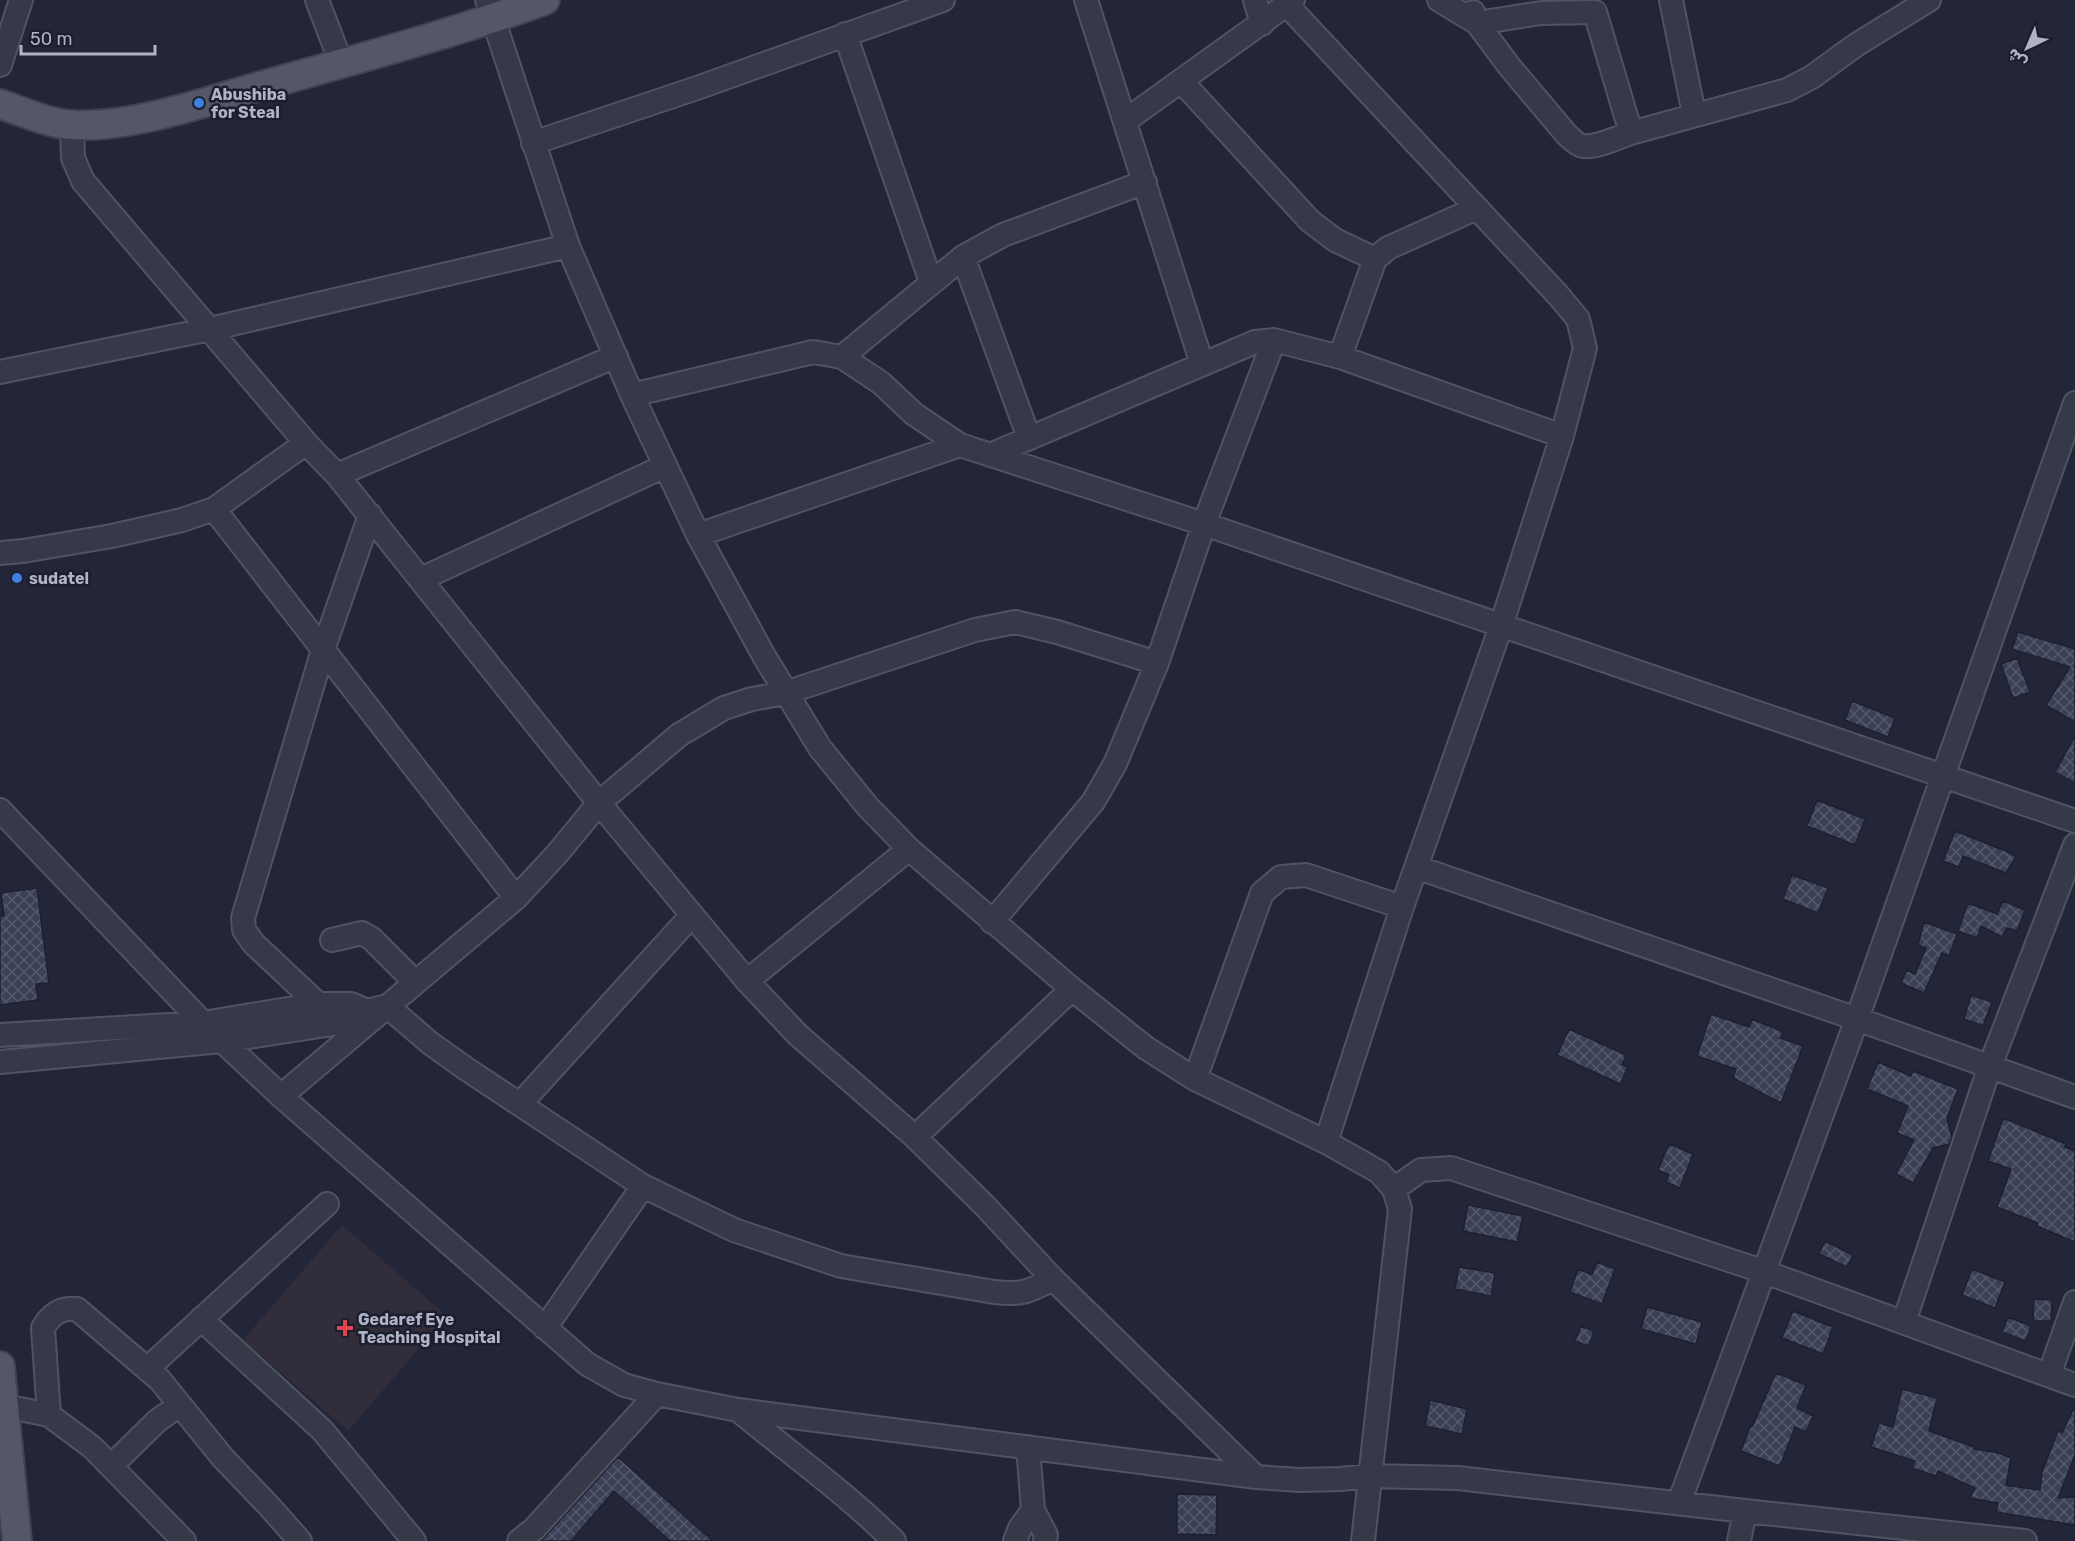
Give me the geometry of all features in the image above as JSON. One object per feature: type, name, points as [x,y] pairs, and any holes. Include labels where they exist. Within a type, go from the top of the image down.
[{"type":"main road","points":[[0,104],[72,125],[94,126],[124,122],[342,65],[491,9],[545,0]]},
{"type":"main road","points":[[0,1366],[5,1406],[4,1446],[17,1541]]},
{"type":"street","points":[[0,65],[21,0]]},
{"type":"street","points":[[317,0],[342,65]]},
{"type":"street","points":[[532,143],[697,88],[943,0]]},
{"type":"street","points":[[1086,0],[1202,364]]},
{"type":"street","points":[[1255,0],[1262,24]]},
{"type":"street","points":[[1438,0],[1477,23],[1595,6],[1631,133]]},
{"type":"street","points":[[1467,0],[1477,23],[1509,66],[1567,135],[1584,146],[1787,90],[1812,77],[1896,9],[1929,0]]},
{"type":"street","points":[[1671,0],[1694,114]]},
{"type":"street","points":[[1125,121],[1290,2],[1558,295],[1578,320],[1584,348],[1562,436],[1501,626],[1402,907],[1326,1142]]},
{"type":"street","points":[[491,9],[532,143],[568,246],[632,395],[698,535],[785,693],[820,748],[868,807],[909,849],[992,922],[1146,1048],[1194,1079],[1326,1142],[1379,1172],[1394,1189],[1400,1209],[1363,1541]]},
{"type":"street","points":[[845,34],[931,282]]},
{"type":"street","points":[[1182,82],[1310,221],[1335,240],[1375,259]]},
{"type":"street","points":[[72,125],[73,158],[83,181],[306,443],[337,475],[599,803],[747,981],[798,1035],[915,1137],[985,1206],[1053,1279],[1256,1477]]},
{"type":"street","points":[[842,357],[963,257],[1003,235],[1145,182]]},
{"type":"street","points":[[1341,357],[1375,259],[1388,248],[1477,208]]},
{"type":"street","points":[[0,372],[210,329],[568,246]]},
{"type":"street","points":[[963,257],[1029,438]]},
{"type":"street","points":[[990,455],[1255,342],[1274,340],[1341,357],[1562,436]]},
{"type":"street","points":[[992,922],[1093,802],[1115,764],[1157,663],[1204,524],[1274,340]]},
{"type":"street","points":[[632,395],[813,352],[842,357],[880,383],[914,414],[960,445],[1204,524],[2075,821]]},
{"type":"street","points":[[337,475],[616,356]]},
{"type":"street","points":[[1679,1503],[1857,1019],[2075,403]]},
{"type":"street","points":[[0,553],[146,530],[214,509],[306,443]]},
{"type":"street","points":[[698,535],[960,445]]},
{"type":"street","points":[[421,579],[665,466]]},
{"type":"street","points":[[214,509],[516,898]]},
{"type":"street","points":[[318,1004],[254,944],[244,930],[243,918],[323,650],[370,515]]},
{"type":"street","points":[[0,1062],[222,1041],[352,1021],[377,1008],[415,982],[516,898],[557,854],[599,803],[680,735],[724,708],[752,699],[785,693],[975,630],[1015,622],[1058,632],[1157,663]]},
{"type":"street","points":[[0,810],[203,1023],[281,1096],[587,1364],[624,1385],[738,1410],[1256,1477],[1300,1480],[1370,1476],[1458,1478],[2025,1541]]},
{"type":"street","points":[[1904,1322],[1990,1066],[2075,845]]},
{"type":"street","points":[[747,981],[909,849]]},
{"type":"street","points":[[1416,867],[1857,1019],[2075,1097]]},
{"type":"street","points":[[1194,1079],[1262,893],[1281,878],[1306,875],[1402,907]]},
{"type":"street","points":[[521,1103],[692,915]]},
{"type":"street","points":[[332,939],[362,933],[372,939],[415,982]]},
{"type":"street","points":[[915,1137],[1072,989]]},
{"type":"street","points":[[0,1035],[203,1023],[318,1004],[351,1004],[377,1008],[643,1186],[734,1230],[841,1266],[1016,1294],[1028,1292],[1053,1279]]},
{"type":"street","points":[[281,1096],[377,1008]]},
{"type":"street","points":[[1394,1189],[1420,1170],[1451,1168],[1765,1272],[2075,1385]]},
{"type":"street","points":[[545,1328],[643,1186]]},
{"type":"street","points":[[147,1369],[327,1204]]},
{"type":"street","points":[[2049,1376],[2075,1302]]},
{"type":"street","points":[[50,1415],[43,1328],[56,1312],[67,1307],[77,1309],[160,1380],[223,1458],[300,1541]]},
{"type":"street","points":[[201,1319],[322,1430],[414,1541]]},
{"type":"street","points":[[519,1541],[534,1529],[657,1394]]},
{"type":"street","points":[[111,1466],[158,1420],[180,1405]]},
{"type":"street","points":[[5,1406],[50,1415],[92,1447],[184,1541]]},
{"type":"street","points":[[738,1410],[795,1457],[819,1473],[894,1541]]},
{"type":"street","points":[[1028,1447],[1033,1510],[1046,1534],[1045,1541]]},
{"type":"street","points":[[1016,1541],[1020,1528],[1033,1510]]},
{"type":"street","points":[[1739,1541],[1745,1511]]},
{"type":"shaded area","name":"Gedaref Eye Teaching Hospital","points":[[342,1225],[447,1316],[348,1431],[243,1340]]},
{"type":"building","points":[[2018,632],[2075,649],[2075,722],[2046,705],[2070,667],[2012,649]]},
{"type":"building","points":[[2017,658],[2030,692],[2013,698],[2001,664]]},
{"type":"building","points":[[1852,701],[1895,718],[1888,737],[1845,720]]},
{"type":"building","points":[[2075,736],[2075,783],[2055,772]]},
{"type":"building","points":[[1817,800],[1865,819],[1855,845],[1807,826]]},
{"type":"building","points":[[1955,831],[2016,857],[2006,873],[1963,856],[1959,867],[1943,861]]},
{"type":"building","points":[[1792,875],[1828,888],[1818,913],[1783,899]]},
{"type":"building","points":[[37,888],[49,983],[36,984],[38,1000],[0,1005],[0,916],[4,916],[1,893]]},
{"type":"building","points":[[2003,901],[2025,910],[2017,931],[2007,928],[2002,937],[1981,926],[1977,938],[1958,931],[1968,903],[1997,914]]},
{"type":"building","points":[[1924,922],[1957,934],[1949,956],[1942,953],[1924,993],[1901,983],[1907,970],[1915,974],[1926,948],[1918,945]]},
{"type":"building","points":[[1971,995],[1992,1002],[1983,1026],[1964,1019]]},
{"type":"building","points":[[1711,1014],[1749,1027],[1752,1019],[1783,1032],[1780,1038],[1803,1046],[1781,1103],[1733,1078],[1736,1069],[1697,1056]]},
{"type":"building","points":[[1569,1029],[1626,1055],[1622,1065],[1628,1067],[1620,1084],[1557,1055]]},
{"type":"building","points":[[1878,1062],[1911,1076],[1913,1071],[1958,1089],[1947,1118],[1952,1138],[1949,1144],[1933,1148],[1913,1183],[1896,1174],[1914,1140],[1897,1133],[1908,1106],[1867,1089]]},
{"type":"building","points":[[2003,1118],[2066,1144],[2065,1147],[2075,1151],[2075,1242],[2037,1226],[2038,1223],[1997,1207],[2011,1169],[1988,1161]]},
{"type":"building","points":[[1669,1144],[1693,1154],[1680,1188],[1666,1182],[1669,1175],[1658,1170]]},
{"type":"building","points":[[1468,1205],[1523,1216],[1517,1242],[1463,1231]]},
{"type":"building","points":[[1825,1241],[1853,1255],[1847,1267],[1819,1254]]},
{"type":"building","points":[[1597,1262],[1615,1269],[1602,1304],[1570,1292],[1578,1269],[1592,1275]]},
{"type":"building","points":[[1459,1267],[1495,1273],[1491,1296],[1455,1289]]},
{"type":"building","points":[[1972,1269],[2005,1282],[1995,1308],[1962,1295]]},
{"type":"building","points":[[2034,1299],[2052,1300],[2051,1321],[2033,1321]]},
{"type":"building","points":[[1647,1307],[1702,1322],[1696,1344],[1641,1329]]},
{"type":"building","points":[[1793,1311],[1833,1327],[1823,1354],[1782,1338]]},
{"type":"building","points":[[2008,1317],[2031,1326],[2026,1341],[2002,1332]]},
{"type":"building","points":[[1581,1326],[1594,1331],[1589,1346],[1575,1341]]},
{"type":"building","points":[[1776,1373],[1806,1385],[1797,1408],[1813,1416],[1806,1432],[1795,1427],[1780,1466],[1741,1451]]},
{"type":"building","points":[[1902,1389],[1937,1398],[1929,1431],[1974,1447],[1974,1449],[1999,1453],[2011,1458],[2006,1485],[2040,1490],[2042,1472],[2058,1431],[2062,1433],[2075,1405],[2075,1455],[2058,1498],[2075,1497],[2075,1525],[1996,1512],[1998,1503],[1970,1498],[1975,1488],[1938,1471],[1936,1476],[1912,1468],[1915,1461],[1871,1447],[1879,1423],[1893,1427]]},
{"type":"building","points":[[1430,1400],[1467,1409],[1462,1434],[1425,1426]]},
{"type":"building","points":[[618,1457],[713,1541],[670,1541],[614,1491],[571,1541],[541,1541]]},
{"type":"building","points":[[1177,1494],[1217,1495],[1216,1535],[1177,1534]]},
{"type":"place","name":"Abushiba for Steal","points":[[199,103]]},
{"type":"place","name":"sudatel","points":[[17,578]]},
{"type":"place","name":"Gedaref Eye Teaching Hospital","points":[[345,1328]]}]
